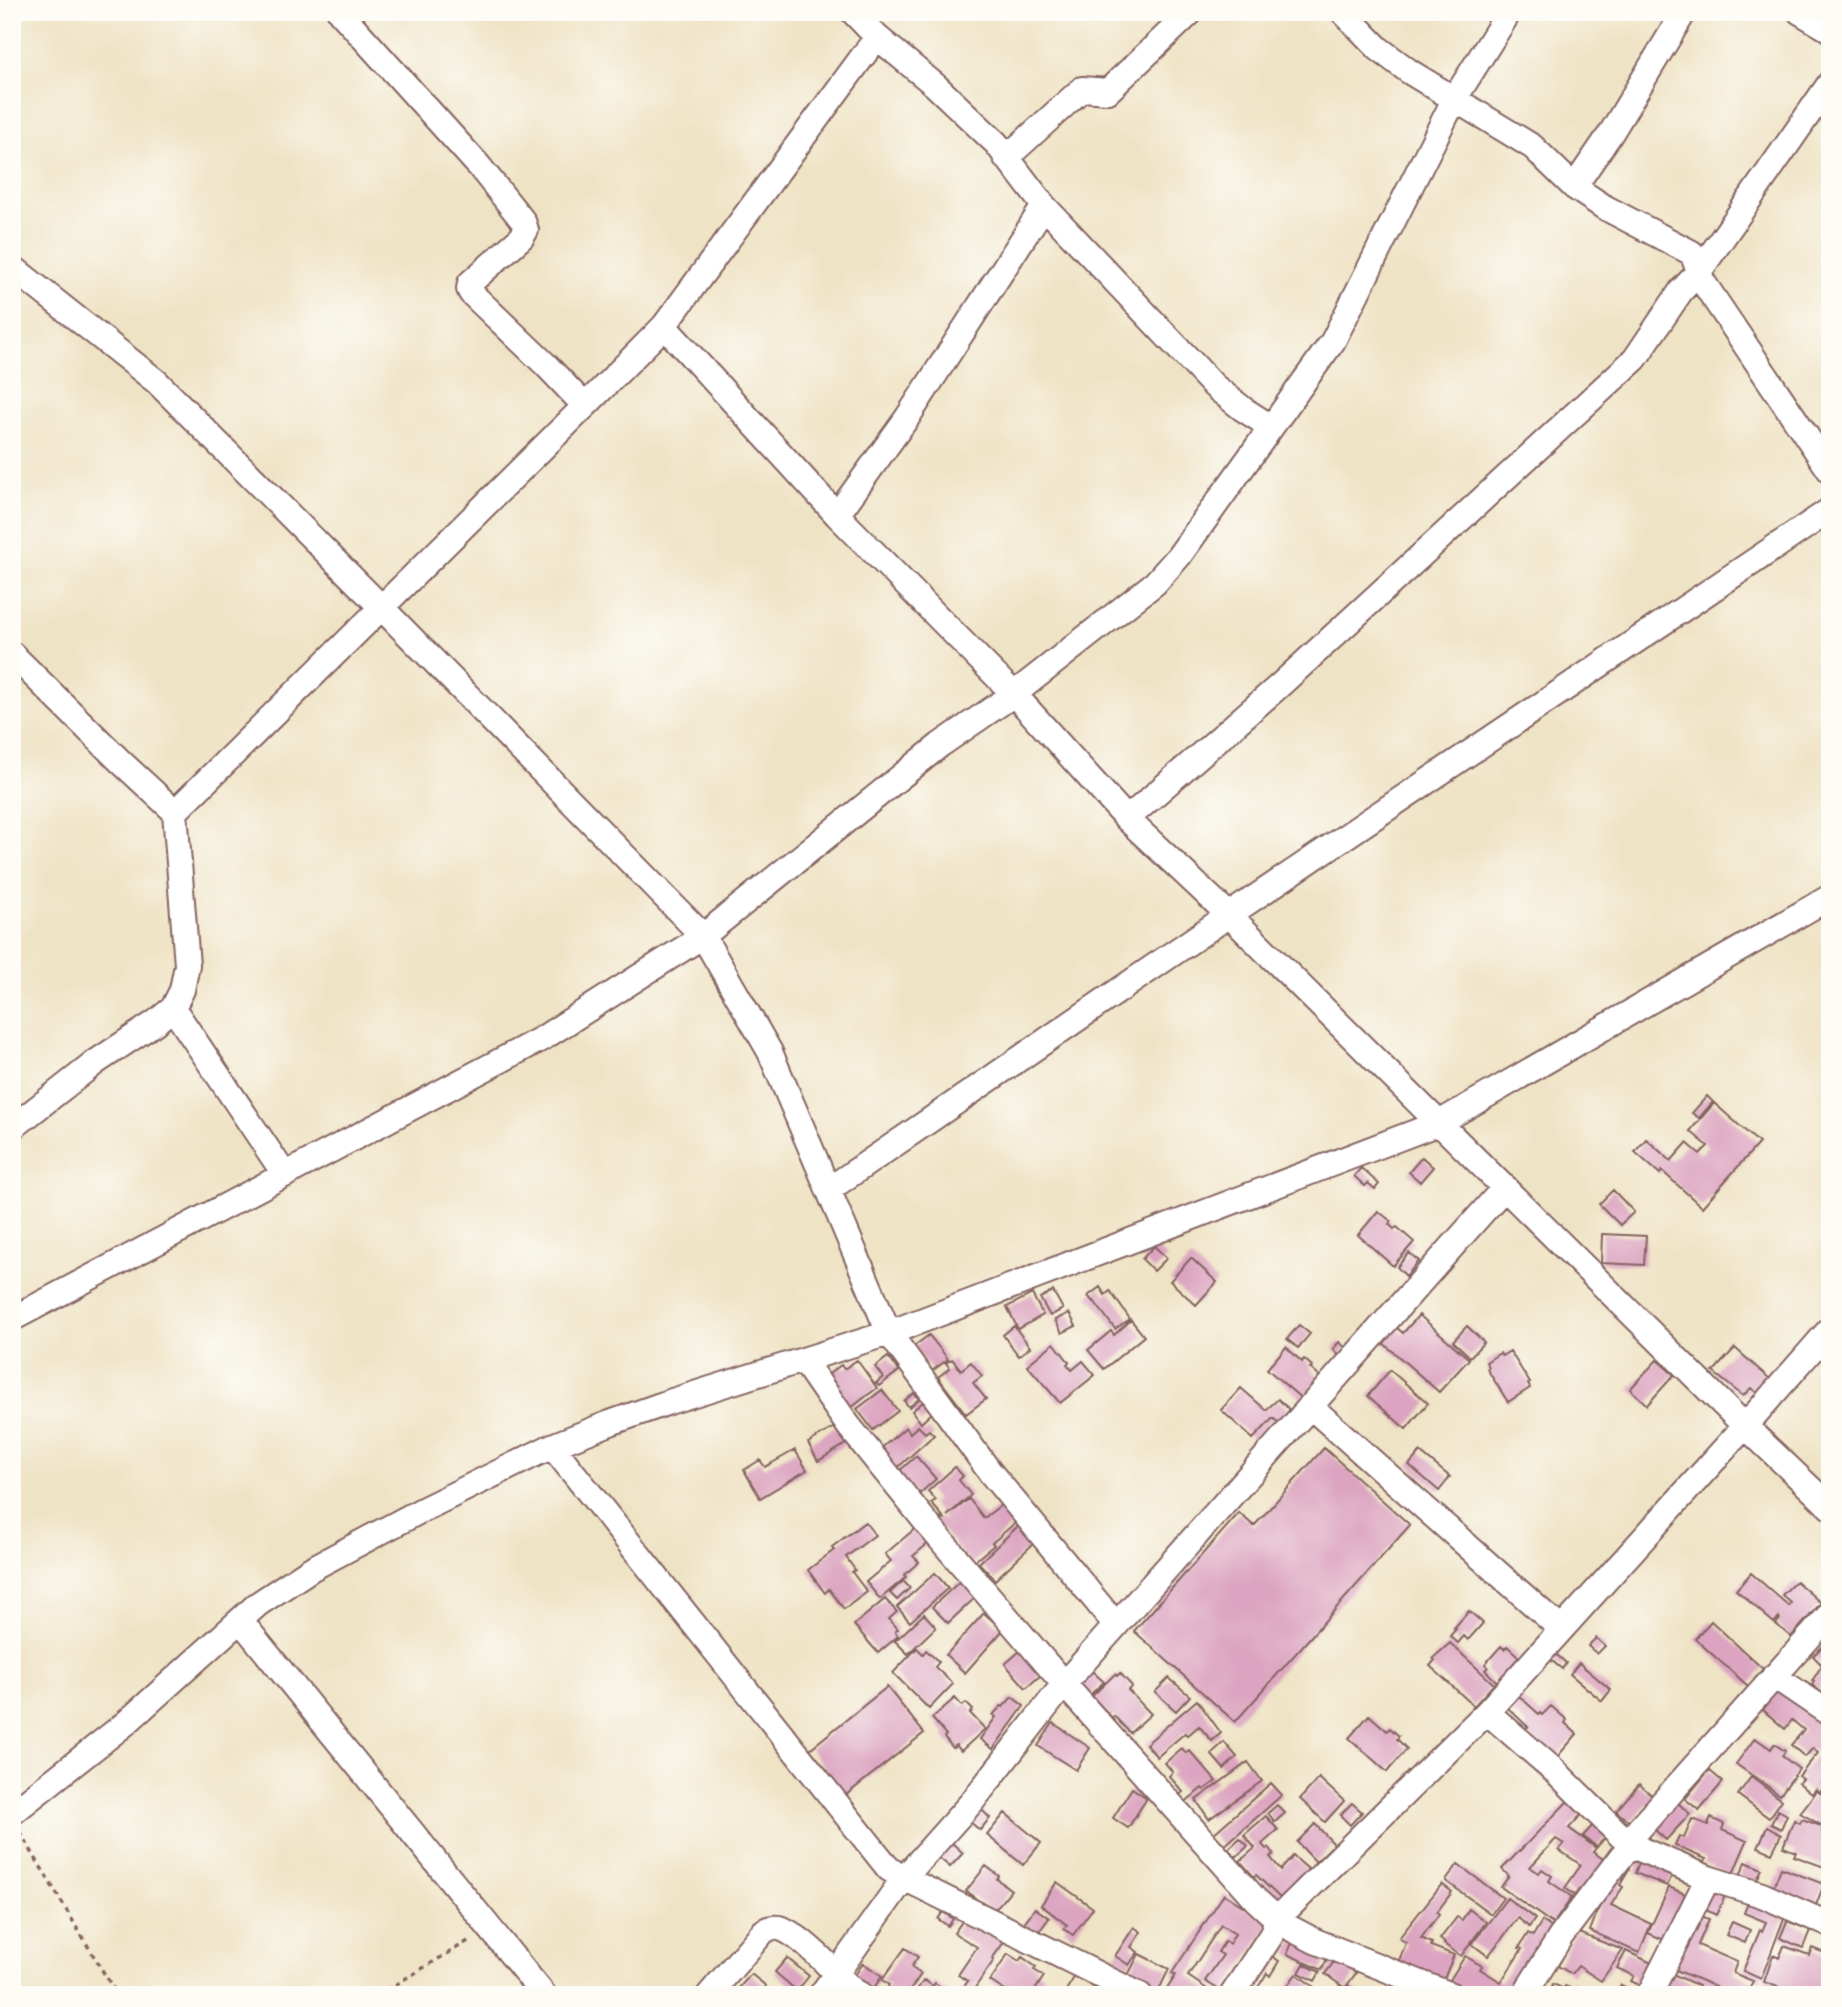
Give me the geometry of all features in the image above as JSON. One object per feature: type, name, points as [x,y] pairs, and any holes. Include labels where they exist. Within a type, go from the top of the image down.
[{"type":"street","points":[[340,12],[479,166],[523,221],[526,230],[523,237],[470,283],[469,289],[585,407]]},
{"type":"street","points":[[853,12],[877,37],[996,143],[1044,206],[1214,386],[1271,427]]},
{"type":"street","points":[[1006,158],[1082,89],[1108,91],[1191,12]]},
{"type":"street","points":[[1343,12],[1379,49],[1410,72],[1533,147],[1574,187],[1604,207],[1692,253],[1703,282],[1830,471]]},
{"type":"street","points":[[12,1320],[543,1038],[703,936],[940,745],[1014,694],[1155,583],[1180,556],[1334,341],[1455,98],[1509,12]]},
{"type":"street","points":[[1574,187],[1611,133],[1684,12]]},
{"type":"street","points":[[1800,12],[1830,30]]},
{"type":"street","points":[[175,812],[664,326],[877,37]]},
{"type":"street","points":[[1127,819],[1289,677],[1635,359],[1830,83]]},
{"type":"street","points":[[837,515],[907,418],[1044,206]]},
{"type":"street","points":[[12,267],[157,382],[703,936],[770,1052],[889,1333],[990,1472],[1116,1625]]},
{"type":"street","points":[[664,326],[837,515],[1014,694],[1127,819],[1229,915],[1830,1507]]},
{"type":"street","points":[[828,1190],[1229,915],[1830,510]]},
{"type":"street","points":[[12,654],[175,812],[187,965],[182,990],[173,1008],[96,1062],[12,1128]]},
{"type":"street","points":[[16,1822],[273,1593],[311,1569],[422,1510],[552,1446],[670,1402],[889,1333],[1439,1123],[1830,897]]},
{"type":"street","points":[[173,1008],[285,1175]]},
{"type":"street","points":[[821,1995],[904,1878],[971,1803],[1064,1684],[1505,1187]]},
{"type":"street","points":[[1232,1995],[1272,1934],[1277,1919],[1487,1712],[1830,1329]]},
{"type":"street","points":[[803,1360],[848,1425],[921,1516],[1064,1684],[1256,1900],[1277,1919],[1315,1941],[1451,1995]]},
{"type":"street","points":[[1310,1406],[1561,1629]]},
{"type":"street","points":[[552,1446],[890,1869],[1140,1995]]},
{"type":"street","points":[[1524,1995],[1561,1936],[1630,1845],[1637,1831],[1830,1614]]},
{"type":"street","points":[[240,1620],[544,1995]]},
{"type":"street","points":[[1774,1676],[1830,1714]]},
{"type":"street","points":[[1487,1712],[1556,1772],[1630,1845],[1708,1878],[1762,1895],[1830,1925]]},
{"type":"street","points":[[1649,1995],[1708,1878]]},
{"type":"street","points":[[709,1995],[763,1932],[774,1928],[786,1931],[824,1960],[861,1995]]},
{"type":"path","points":[[16,1822],[117,1995]]},
{"type":"path","points":[[378,1995],[489,1928]]},
{"type":"building","points":[[1707,1096],[1713,1102],[1699,1118],[1692,1113]]},
{"type":"building","points":[[1714,1103],[1759,1143],[1702,1207],[1662,1171],[1660,1174],[1635,1152],[1646,1139],[1671,1161],[1687,1143],[1700,1154],[1708,1146],[1690,1131]]},
{"type":"building","points":[[1422,1157],[1433,1167],[1420,1182],[1409,1172]]},
{"type":"building","points":[[1361,1168],[1379,1184],[1375,1189],[1368,1183],[1365,1186],[1354,1176]]},
{"type":"building","points":[[1613,1190],[1634,1212],[1620,1225],[1599,1204]]},
{"type":"building","points":[[1378,1211],[1391,1221],[1389,1224],[1394,1229],[1397,1227],[1414,1242],[1393,1266],[1358,1235]]},
{"type":"building","points":[[1602,1234],[1646,1236],[1644,1265],[1601,1263]]},
{"type":"building","points":[[1154,1246],[1167,1258],[1154,1271],[1142,1259]]},
{"type":"building","points":[[1409,1253],[1419,1261],[1406,1276],[1397,1267]]},
{"type":"building","points":[[1191,1258],[1217,1282],[1196,1305],[1170,1281]]},
{"type":"building","points":[[1100,1287],[1105,1295],[1110,1291],[1130,1319],[1115,1329],[1088,1296]]},
{"type":"building","points":[[1053,1291],[1063,1309],[1050,1316],[1040,1298]]},
{"type":"building","points":[[1032,1294],[1043,1315],[1018,1329],[1007,1307]]},
{"type":"building","points":[[1069,1313],[1076,1326],[1062,1333],[1055,1320]]},
{"type":"building","points":[[1419,1315],[1469,1359],[1439,1392],[1382,1342],[1396,1327],[1403,1333]]},
{"type":"building","points":[[1131,1320],[1144,1336],[1104,1369],[1088,1350],[1111,1331],[1114,1335]]},
{"type":"building","points":[[1299,1325],[1310,1334],[1298,1348],[1287,1339]]},
{"type":"building","points":[[1014,1326],[1030,1347],[1019,1356],[1003,1335]]},
{"type":"building","points":[[1467,1326],[1484,1342],[1470,1357],[1453,1341]]},
{"type":"building","points":[[929,1335],[948,1359],[932,1371],[913,1347]]},
{"type":"building","points":[[1339,1342],[1346,1348],[1339,1356],[1333,1349]]},
{"type":"building","points":[[1054,1343],[1072,1370],[1083,1361],[1095,1375],[1060,1403],[1027,1365]]},
{"type":"building","points":[[1286,1347],[1302,1362],[1304,1359],[1312,1366],[1310,1368],[1321,1378],[1302,1399],[1267,1369]]},
{"type":"building","points":[[1735,1348],[1770,1379],[1757,1393],[1751,1388],[1743,1396],[1713,1372]]},
{"type":"building","points":[[1510,1351],[1530,1383],[1530,1388],[1508,1402],[1487,1369],[1489,1367],[1486,1362],[1500,1353],[1502,1356]]},
{"type":"building","points":[[888,1357],[899,1371],[879,1386],[876,1383],[883,1377],[875,1367]]},
{"type":"building","points":[[952,1359],[961,1370],[971,1362],[982,1376],[973,1383],[986,1399],[966,1414],[938,1377],[950,1368],[946,1363]]},
{"type":"building","points":[[857,1360],[877,1388],[848,1410],[825,1377],[841,1365],[844,1369]]},
{"type":"building","points":[[1657,1360],[1674,1375],[1647,1405],[1630,1389]]},
{"type":"building","points":[[1390,1370],[1428,1403],[1406,1429],[1368,1396]]},
{"type":"building","points":[[1241,1388],[1266,1410],[1278,1399],[1290,1410],[1279,1423],[1273,1418],[1253,1439],[1221,1410]]},
{"type":"building","points":[[882,1390],[898,1411],[873,1430],[857,1409]]},
{"type":"building","points":[[914,1393],[919,1399],[909,1407],[904,1401]]},
{"type":"building","points":[[923,1402],[932,1413],[921,1423],[912,1411]]},
{"type":"building","points":[[838,1425],[849,1442],[818,1461],[808,1443]]},
{"type":"building","points":[[918,1426],[925,1433],[929,1430],[934,1435],[896,1469],[879,1450],[906,1427],[910,1433]]},
{"type":"building","points":[[1324,1448],[1410,1525],[1235,1722],[1134,1631],[1239,1513],[1254,1526]]},
{"type":"building","points":[[795,1450],[807,1470],[760,1498],[744,1470],[760,1460],[765,1467]]},
{"type":"building","points":[[1420,1452],[1450,1477],[1439,1491],[1409,1465]]},
{"type":"building","points":[[916,1456],[936,1479],[917,1496],[897,1473]]},
{"type":"building","points":[[955,1467],[963,1476],[959,1480],[971,1495],[947,1516],[969,1499],[984,1518],[1001,1505],[1016,1522],[971,1564],[935,1521],[940,1517],[945,1519],[931,1503],[936,1500],[928,1491]]},
{"type":"building","points":[[865,1522],[875,1535],[846,1557],[855,1570],[852,1572],[867,1592],[844,1609],[829,1589],[825,1593],[808,1570],[834,1550],[832,1547]]},
{"type":"building","points":[[1018,1526],[1034,1543],[995,1580],[979,1563]]},
{"type":"building","points":[[917,1527],[930,1542],[913,1556],[919,1562],[904,1575],[906,1577],[880,1599],[866,1582],[891,1561],[885,1554]]},
{"type":"building","points":[[935,1573],[948,1588],[910,1622],[897,1607]]},
{"type":"building","points":[[1751,1573],[1789,1606],[1791,1603],[1782,1595],[1796,1581],[1821,1603],[1791,1637],[1776,1624],[1779,1617],[1774,1623],[1736,1590]]},
{"type":"building","points":[[961,1580],[977,1596],[948,1623],[932,1607]]},
{"type":"building","points":[[903,1581],[910,1588],[897,1600],[890,1593]]},
{"type":"building","points":[[885,1599],[897,1612],[889,1619],[898,1629],[895,1631],[898,1636],[878,1653],[854,1625]]},
{"type":"building","points":[[1469,1611],[1483,1623],[1468,1640],[1464,1636],[1458,1643],[1450,1636]]},
{"type":"building","points":[[984,1613],[1003,1630],[965,1673],[946,1655]]},
{"type":"building","points":[[924,1614],[936,1627],[908,1654],[895,1641]]},
{"type":"building","points":[[1711,1621],[1763,1669],[1748,1686],[1695,1639]]},
{"type":"building","points":[[1596,1638],[1605,1646],[1597,1654],[1588,1646]]},
{"type":"building","points":[[1830,1639],[1830,1699],[1812,1685],[1812,1681],[1822,1665],[1813,1656]]},
{"type":"building","points":[[1450,1643],[1494,1684],[1474,1706],[1430,1666],[1435,1660],[1433,1658]]},
{"type":"building","points":[[1501,1646],[1504,1649],[1507,1646],[1519,1657],[1497,1682],[1485,1670],[1488,1667],[1485,1664]]},
{"type":"building","points":[[917,1648],[923,1654],[926,1650],[939,1662],[935,1667],[953,1684],[929,1709],[893,1673]]},
{"type":"building","points":[[1020,1651],[1041,1675],[1026,1688],[1005,1664]]},
{"type":"building","points":[[1556,1654],[1566,1663],[1562,1669],[1551,1660]]},
{"type":"building","points":[[1579,1663],[1611,1690],[1602,1701],[1570,1674]]},
{"type":"building","points":[[1092,1671],[1104,1682],[1090,1695],[1079,1683]]},
{"type":"building","points":[[1120,1673],[1132,1686],[1128,1690],[1151,1714],[1130,1733],[1092,1696],[1115,1674],[1117,1676]]},
{"type":"building","points":[[1169,1678],[1190,1696],[1176,1711],[1155,1692]]},
{"type":"building","points":[[887,1687],[924,1733],[846,1795],[810,1749]]},
{"type":"building","points":[[1778,1689],[1830,1721],[1830,1774],[1822,1783],[1826,1786],[1820,1792],[1816,1789],[1812,1794],[1799,1783],[1803,1779],[1799,1776],[1818,1753],[1813,1748],[1805,1757],[1791,1745],[1804,1730],[1792,1720],[1785,1729],[1763,1710]]},
{"type":"building","points":[[1519,1696],[1542,1715],[1551,1706],[1567,1720],[1565,1723],[1577,1734],[1557,1757],[1524,1730],[1528,1727],[1508,1708]]},
{"type":"building","points":[[1012,1697],[1024,1706],[993,1749],[980,1739],[996,1717],[993,1715]]},
{"type":"building","points":[[955,1698],[962,1706],[966,1703],[973,1710],[970,1713],[985,1729],[961,1751],[956,1745],[953,1748],[932,1718]]},
{"type":"building","points":[[1197,1700],[1221,1733],[1212,1741],[1199,1726],[1187,1736],[1185,1733],[1157,1757],[1146,1744]]},
{"type":"building","points":[[1369,1715],[1387,1731],[1390,1728],[1399,1736],[1397,1739],[1407,1749],[1387,1772],[1349,1738]]},
{"type":"building","points":[[1053,1723],[1090,1748],[1076,1770],[1038,1746]]},
{"type":"building","points":[[1755,1738],[1771,1749],[1774,1744],[1785,1751],[1782,1756],[1799,1769],[1780,1795],[1736,1764]]},
{"type":"building","points":[[1224,1742],[1237,1757],[1224,1769],[1211,1754]]},
{"type":"building","points":[[1182,1748],[1186,1753],[1189,1750],[1216,1781],[1204,1790],[1202,1788],[1183,1804],[1177,1797],[1183,1792],[1169,1776],[1173,1772],[1165,1763]]},
{"type":"building","points":[[1248,1762],[1262,1781],[1209,1819],[1196,1800]]},
{"type":"building","points":[[1709,1770],[1723,1782],[1699,1810],[1685,1799]]},
{"type":"building","points":[[1751,1777],[1782,1800],[1769,1818],[1738,1795]]},
{"type":"building","points":[[1319,1778],[1344,1801],[1325,1822],[1300,1799]]},
{"type":"building","points":[[1271,1783],[1282,1795],[1223,1847],[1212,1835]]},
{"type":"building","points":[[1639,1784],[1654,1797],[1633,1820],[1627,1820],[1616,1811]]},
{"type":"building","points":[[1132,1788],[1147,1798],[1128,1828],[1113,1818]]},
{"type":"building","points":[[1817,1791],[1830,1798],[1830,1830],[1800,1813]]},
{"type":"building","points":[[1568,1801],[1582,1814],[1569,1828],[1596,1848],[1593,1852],[1609,1863],[1583,1901],[1565,1888],[1581,1865],[1559,1850],[1564,1844],[1556,1839],[1530,1867],[1539,1873],[1542,1869],[1552,1876],[1549,1881],[1572,1897],[1553,1924],[1501,1887],[1509,1876],[1502,1869]]},
{"type":"building","points":[[1677,1802],[1690,1814],[1666,1840],[1654,1829]]},
{"type":"building","points":[[1352,1803],[1362,1812],[1350,1825],[1340,1815]]},
{"type":"building","points":[[1277,1805],[1285,1813],[1275,1822],[1268,1813]]},
{"type":"building","points":[[981,1809],[990,1818],[980,1830],[970,1822]]},
{"type":"building","points":[[1778,1810],[1787,1815],[1781,1829],[1771,1824]]},
{"type":"building","points":[[1005,1813],[1041,1843],[1023,1865],[987,1835]]},
{"type":"building","points":[[1266,1816],[1278,1830],[1262,1844],[1266,1849],[1269,1847],[1274,1854],[1270,1857],[1281,1870],[1293,1856],[1308,1869],[1304,1874],[1308,1877],[1303,1882],[1299,1879],[1283,1898],[1256,1875],[1254,1877],[1240,1861],[1255,1848],[1244,1835]]},
{"type":"building","points":[[1711,1818],[1724,1824],[1722,1830],[1747,1841],[1732,1876],[1704,1863],[1706,1859],[1675,1846],[1679,1836],[1684,1838],[1692,1819],[1708,1825]]},
{"type":"building","points":[[1802,1819],[1824,1827],[1822,1831],[1830,1834],[1830,1861],[1827,1868],[1794,1856],[1796,1852],[1783,1847],[1794,1820],[1800,1823]]},
{"type":"building","points":[[1315,1824],[1334,1844],[1316,1862],[1297,1842]]},
{"type":"building","points":[[1594,1824],[1607,1835],[1597,1847],[1583,1836]]},
{"type":"building","points":[[1767,1827],[1781,1835],[1772,1853],[1758,1847]]},
{"type":"building","points":[[1240,1838],[1248,1846],[1236,1857],[1228,1849]]},
{"type":"building","points":[[951,1842],[963,1853],[950,1867],[938,1857]]},
{"type":"building","points":[[1642,1855],[1675,1869],[1667,1886],[1635,1873]]},
{"type":"building","points":[[1746,1862],[1762,1869],[1754,1886],[1738,1880]]},
{"type":"building","points":[[1458,1864],[1503,1898],[1491,1914],[1446,1881]]},
{"type":"building","points":[[1623,1865],[1629,1870],[1620,1885],[1623,1887],[1611,1905],[1651,1924],[1639,1953],[1590,1931],[1600,1905],[1596,1902]]},
{"type":"building","points":[[986,1866],[1011,1890],[993,1912],[966,1891]]},
{"type":"building","points":[[1781,1868],[1824,1884],[1816,1905],[1772,1891]]},
{"type":"building","points":[[1057,1882],[1093,1908],[1073,1935],[1064,1929],[1067,1925],[1041,1905]]},
{"type":"building","points":[[1442,1884],[1452,1892],[1421,1938],[1432,1943],[1431,1946],[1454,1955],[1441,1986],[1396,1968],[1406,1943],[1399,1938]]},
{"type":"building","points":[[1711,1884],[1727,1892],[1716,1915],[1700,1907]]},
{"type":"building","points":[[1669,1887],[1685,1894],[1664,1940],[1648,1933]]},
{"type":"building","points":[[1224,1894],[1270,1923],[1224,1993],[1205,1981],[1223,1955],[1218,1952],[1225,1941],[1229,1944],[1235,1934],[1221,1925],[1188,1976],[1216,1995],[1163,1995],[1176,1975],[1172,1973]]},
{"type":"building","points":[[1507,1898],[1535,1919],[1529,1927],[1518,1918],[1488,1956],[1472,1944]]},
{"type":"building","points":[[1750,1898],[1786,1913],[1761,1979],[1743,1971],[1766,1922],[1744,1913]]},
{"type":"building","points":[[1035,1908],[1049,1918],[1038,1933],[1024,1923]]},
{"type":"building","points":[[1469,1909],[1486,1922],[1461,1956],[1440,1939],[1457,1917],[1462,1920]]},
{"type":"building","points":[[943,1912],[953,1919],[948,1926],[938,1919]]},
{"type":"building","points":[[1696,1914],[1709,1919],[1698,1945],[1737,1962],[1733,1973],[1753,1981],[1747,1995],[1735,1995],[1669,1965]]},
{"type":"building","points":[[966,1916],[1004,1942],[970,1995],[958,1995],[968,1981],[958,1975],[977,1947],[954,1933]]},
{"type":"building","points":[[1542,1921],[1558,1932],[1515,1995],[1475,1995],[1467,1990],[1464,1993],[1448,1983],[1465,1956],[1501,1982],[1522,1949],[1519,1948],[1528,1933],[1533,1936]]},
{"type":"building","points":[[1787,1921],[1810,1930],[1803,1948],[1780,1938]]},
{"type":"building","points":[[1732,1922],[1750,1930],[1745,1943],[1726,1935]]},
{"type":"building","points":[[1134,1927],[1141,1932],[1131,1947],[1138,1952],[1129,1965],[1115,1956]]},
{"type":"building","points":[[1576,1932],[1623,1950],[1601,1981],[1578,1966],[1572,1974],[1558,1966]]},
{"type":"building","points":[[1294,1939],[1329,1954],[1322,1970],[1287,1954]]},
{"type":"building","points":[[1784,1946],[1809,1955],[1812,1948],[1830,1955],[1830,1986],[1825,1993],[1799,1995],[1764,1982],[1773,1955],[1779,1958]]},
{"type":"building","points":[[905,1948],[918,1957],[911,1967],[921,1974],[907,1995],[892,1995],[886,1990],[889,1985],[882,1980]]},
{"type":"building","points":[[1264,1951],[1279,1961],[1270,1976],[1267,1973],[1253,1995],[1244,1995]]},
{"type":"building","points":[[1626,1951],[1656,1965],[1643,1987],[1631,1981],[1634,1976],[1617,1968]]},
{"type":"building","points":[[1008,1954],[1019,1961],[1022,1957],[1044,1976],[1032,1995],[1011,1995],[990,1981]]},
{"type":"building","points":[[1139,1954],[1169,1969],[1157,1994],[1126,1979]]},
{"type":"building","points":[[787,1958],[809,1976],[797,1991],[775,1972]]},
{"type":"building","points":[[1336,1959],[1356,1973],[1345,1988],[1325,1974]]},
{"type":"building","points":[[863,1963],[882,1976],[872,1991],[853,1978]]},
{"type":"building","points":[[1304,1964],[1320,1972],[1315,1981],[1299,1973]]},
{"type":"building","points":[[1666,1971],[1699,1986],[1695,1995],[1654,1995]]},
{"type":"building","points":[[751,1974],[766,1986],[759,1995],[733,1995]]},
{"type":"building","points":[[1296,1974],[1313,1986],[1307,1995],[1281,1995]]},
{"type":"building","points":[[1075,1976],[1096,1989],[1093,1995],[1063,1995]]},
{"type":"building","points":[[924,1980],[933,1986],[935,1983],[952,1995],[913,1995]]},
{"type":"building","points":[[1553,1984],[1564,1989],[1565,1986],[1575,1990],[1577,1987],[1592,1995],[1548,1995]]},
{"type":"building","points":[[1621,1985],[1642,1995],[1616,1995]]},
{"type":"building","points":[[1349,1986],[1362,1995],[1343,1995]]}]
